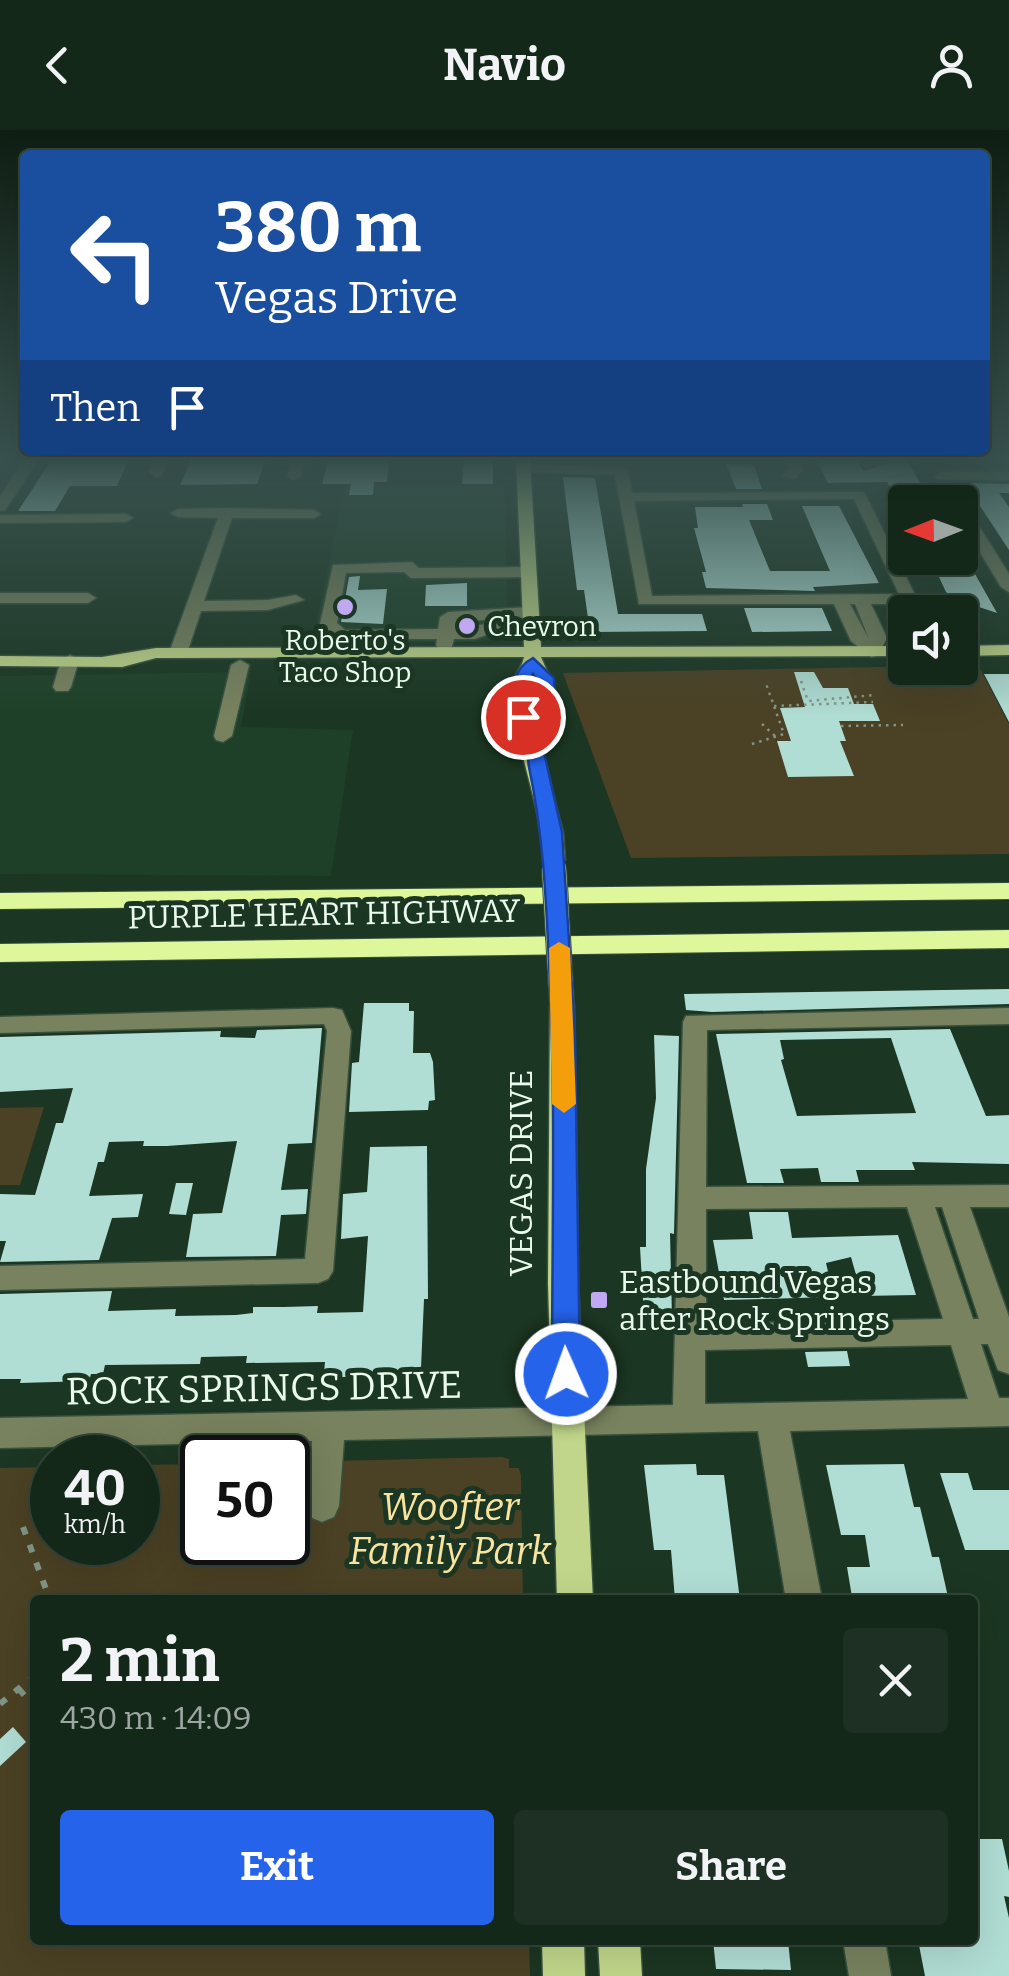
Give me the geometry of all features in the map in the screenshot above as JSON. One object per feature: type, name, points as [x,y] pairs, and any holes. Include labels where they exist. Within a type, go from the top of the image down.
[{"type":"highway","name":"PURPLE HEART HIGHWAY","points":[[0,901],[1009,891]]},
{"type":"highway","name":"PURPLE HEART HIGHWAY","points":[[0,953],[1009,940]]},
{"type":"highway","points":[[0,968],[373,949]]},
{"type":"main road","name":"VEGAS DRIVE","points":[[527,545],[533,657],[522,679],[523,717],[534,748],[552,832],[562,1004],[567,1422],[575,1595]]},
{"type":"main road","points":[[108,660],[338,643],[445,642],[533,657]]},
{"type":"main road","points":[[978,651],[1009,650]]},
{"type":"main road","points":[[0,661],[108,660],[240,666],[533,657],[770,662],[785,654],[888,652]]},
{"type":"main road","points":[[563,1945],[564,1976]]},
{"type":"main road","points":[[619,1945],[621,1976]]},
{"type":"street","points":[[178,653],[215,545]]},
{"type":"street","points":[[635,545],[645,601],[909,599],[883,545]]},
{"type":"street","points":[[984,545],[1009,587]]},
{"type":"street","points":[[338,643],[328,624],[339,568],[528,572]]},
{"type":"street","points":[[0,598],[88,598]]},
{"type":"street","points":[[194,606],[268,605],[296,600]]},
{"type":"street","points":[[840,600],[857,638],[871,652],[878,638],[861,600]]},
{"type":"street","points":[[445,642],[494,626],[491,612],[530,612]]},
{"type":"street","points":[[62,687],[70,660]]},
{"type":"street","points":[[223,736],[240,666]]},
{"type":"street","points":[[0,1025],[333,1016],[339,1032],[318,1271],[0,1278]]},
{"type":"street","points":[[689,1420],[696,1022],[1009,1016]]},
{"type":"street","points":[[952,1196],[1004,1331],[1009,1361]]},
{"type":"street","points":[[695,1198],[1009,1196]]},
{"type":"street","points":[[918,1197],[961,1332],[998,1412]]},
{"type":"street","points":[[932,1241],[968,1240]]},
{"type":"street","points":[[692,1337],[1004,1331]]},
{"type":"street","name":"ROCK SPRINGS DRIVE","points":[[0,1433],[772,1420],[998,1412]]},
{"type":"street","points":[[772,1420],[803,1595]]},
{"type":"street","points":[[322,1506],[329,1426]]},
{"type":"street","points":[[865,1945],[870,1976]]},
{"type":"path","points":[[752,744],[784,734],[765,681]]},
{"type":"path","points":[[793,685],[802,683],[808,705]]},
{"type":"path","points":[[830,703],[874,695]]},
{"type":"path","points":[[774,706],[872,702]]},
{"type":"path","points":[[762,724],[776,736]]},
{"type":"path","points":[[840,726],[903,725]]},
{"type":"path","points":[[23,1527],[48,1595]]},
{"type":"path","points":[[0,1704],[30,1679]]},
{"type":"path","points":[[18,1689],[30,1702]]},
{"type":"shaded area","points":[[333,545],[506,545],[507,630],[497,638],[477,642],[312,644]]},
{"type":"shaded area","points":[[251,672],[241,727],[353,730],[331,876],[0,874],[0,676]]},
{"type":"green space","points":[[978,665],[1009,724],[1009,854],[631,858],[563,673],[888,667],[888,685],[978,685]]},
{"type":"green space","points":[[44,1107],[20,1185],[0,1185],[0,1108]]},
{"type":"green space","name":"Woofter Family Park","points":[[509,1459],[509,1468],[519,1468],[521,1476],[523,1595],[30,1595],[30,1945],[529,1945],[530,1976],[0,1976],[0,1468],[30,1467],[30,1565],[160,1565],[160,1465],[180,1464],[180,1565],[310,1565],[310,1461]]},
{"type":"building","points":[[571,545],[606,545],[618,614],[702,614],[707,631],[590,632],[584,590],[577,590]]},
{"type":"building","points":[[699,545],[759,545],[770,571],[830,571],[819,545],[859,545],[879,583],[813,587],[815,591],[706,588],[702,572],[706,572]]},
{"type":"building","points":[[938,575],[976,575],[997,613],[978,607],[978,595],[946,592]]},
{"type":"building","points":[[360,576],[358,590],[387,589],[383,624],[341,622],[349,577]]},
{"type":"building","points":[[467,583],[467,606],[425,606],[426,585]]},
{"type":"building","points":[[744,608],[822,608],[832,631],[752,632]]},
{"type":"building","points":[[794,672],[814,672],[823,688],[848,688],[854,704],[873,704],[880,721],[839,721],[846,741],[840,741],[854,776],[788,777],[777,741],[791,741],[780,708],[805,707]]},
{"type":"building","points":[[984,674],[1009,674],[1009,722]]},
{"type":"building","points":[[1009,989],[1009,1004],[712,1012],[686,1010],[684,994]]},
{"type":"building","points":[[364,1003],[409,1003],[409,1011],[414,1011],[413,1053],[430,1053],[433,1062],[435,1100],[429,1101],[428,1110],[349,1112],[352,1063],[359,1062]]},
{"type":"building","points":[[322,1028],[312,1143],[288,1144],[281,1190],[308,1189],[306,1214],[281,1215],[276,1256],[186,1257],[193,1214],[222,1213],[237,1141],[143,1146],[144,1141],[109,1142],[104,1162],[98,1162],[89,1196],[143,1194],[138,1217],[112,1218],[99,1260],[0,1262],[6,1241],[0,1241],[0,1194],[35,1195],[56,1123],[63,1123],[73,1088],[0,1092],[0,1037],[221,1031],[220,1037],[255,1038],[257,1030]]},
{"type":"building","points":[[950,1029],[986,1116],[1009,1115],[1009,1164],[912,1162],[915,1170],[856,1170],[859,1182],[821,1182],[818,1168],[780,1169],[784,1183],[747,1183],[716,1034]],"holes":[[[891,1038],[916,1113],[797,1116],[781,1060],[784,1059],[780,1040]]]},
{"type":"building","points":[[654,1035],[679,1036],[674,1234],[670,1233],[672,1318],[644,1317],[640,1247],[646,1247],[646,1169],[656,1098]]},
{"type":"building","points":[[427,1146],[428,1299],[424,1299],[421,1368],[406,1368],[405,1376],[341,1377],[341,1372],[324,1372],[325,1362],[246,1363],[247,1356],[201,1357],[200,1364],[105,1365],[103,1374],[91,1374],[89,1381],[20,1383],[21,1379],[0,1379],[0,1294],[112,1291],[108,1311],[176,1309],[175,1316],[236,1315],[253,1313],[253,1307],[318,1306],[317,1313],[363,1312],[368,1236],[341,1239],[343,1194],[367,1192],[370,1147]]},
{"type":"building","points":[[176,1183],[193,1183],[186,1215],[169,1214]]},
{"type":"building","points":[[749,1212],[788,1212],[792,1238],[898,1235],[916,1295],[862,1296],[851,1257],[826,1263],[834,1297],[724,1300],[713,1240],[753,1239]]},
{"type":"building","points":[[847,1351],[850,1366],[808,1367],[805,1352]]},
{"type":"building","points":[[696,1464],[697,1475],[724,1475],[739,1595],[675,1595],[671,1550],[654,1550],[644,1465]]},
{"type":"building","points":[[904,1464],[914,1507],[920,1507],[932,1557],[939,1557],[948,1595],[852,1595],[847,1567],[870,1567],[865,1535],[841,1535],[826,1465]]},
{"type":"building","points":[[940,1473],[968,1473],[973,1490],[1009,1490],[1009,1550],[965,1550]]},
{"type":"building","points":[[13,1727],[26,1742],[0,1766],[0,1739]]},
{"type":"building","points":[[978,1839],[1002,1839],[1009,1871],[1009,1897],[1004,1896],[1009,1918],[1009,1976],[925,1976],[919,1945],[978,1945]]},
{"type":"building","points":[[714,1945],[788,1945],[791,1970],[716,1969]]},
{"type":"slow traffic","points":[[559,948],[564,1104]]},
{"type":"place","name":"Roberto's Taco Shop","points":[[345,607]]},
{"type":"place","name":"Chevron","points":[[467,626]]},
{"type":"place","name":"Eastbound Vegas after Rock Springs","points":[[599,1300]]},
{"type":"route","points":[[523,717],[522,679],[533,663],[546,678],[549,718],[534,748],[552,832],[564,1034],[566,1374]]}]
